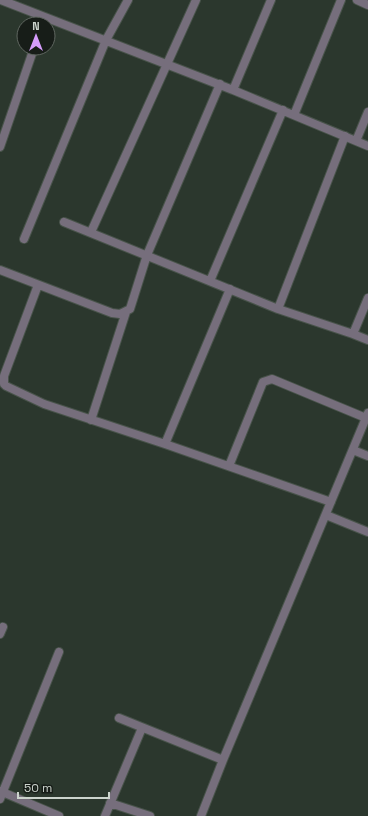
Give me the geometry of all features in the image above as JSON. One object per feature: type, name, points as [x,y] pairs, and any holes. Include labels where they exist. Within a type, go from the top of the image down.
[{"type":"street","points":[[1,0],[35,16]]},
{"type":"street","points":[[91,232],[196,0]]},
{"type":"street","points":[[233,90],[271,0]]},
{"type":"street","points":[[294,115],[341,0]]},
{"type":"street","points":[[357,0],[368,5]]},
{"type":"street","points":[[24,239],[106,40],[126,1]]},
{"type":"street","points":[[56,24],[106,40],[220,84],[368,146]]},
{"type":"street","points":[[0,147],[3,128],[31,56]]},
{"type":"street","points":[[91,420],[126,312],[133,305],[147,256],[220,84]]},
{"type":"street","points":[[210,281],[283,110]]},
{"type":"street","points":[[356,141],[368,112]]},
{"type":"street","points":[[278,308],[345,136]]},
{"type":"street","points":[[64,222],[278,308],[368,340]]},
{"type":"street","points":[[0,270],[112,313],[126,312]]},
{"type":"street","points":[[38,285],[4,376],[4,384],[44,404],[230,466],[331,502]]},
{"type":"street","points":[[165,444],[230,289]]},
{"type":"street","points":[[353,334],[368,298]]},
{"type":"street","points":[[201,816],[367,416],[272,379],[267,379],[263,382],[230,466]]},
{"type":"street","points":[[353,450],[368,456]]},
{"type":"street","points":[[326,515],[368,532]]},
{"type":"street","points":[[59,652],[1,794],[59,816]]},
{"type":"street","points":[[119,718],[223,760]]},
{"type":"street","points":[[105,816],[142,728]]},
{"type":"street","points":[[110,803],[150,816]]}]
